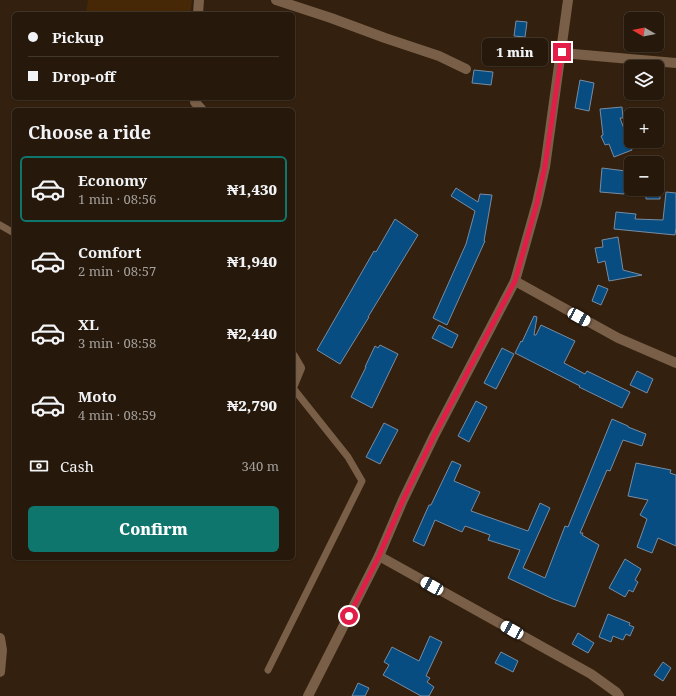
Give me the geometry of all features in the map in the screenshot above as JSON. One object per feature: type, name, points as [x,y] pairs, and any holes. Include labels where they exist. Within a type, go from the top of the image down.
[{"type":"street","points":[[198,12],[199,0]]},
{"type":"street","points":[[276,0],[439,56],[466,69]]},
{"type":"street","points":[[308,696],[379,556],[403,500],[434,436],[515,281],[537,203],[545,166],[568,0]]},
{"type":"street","points":[[562,52],[676,63]]},
{"type":"street","points":[[515,281],[618,338],[676,363]]},
{"type":"street","points":[[295,359],[300,368],[295,381]]},
{"type":"street","points":[[379,556],[591,674],[616,692],[619,696]]},
{"type":"street","points":[[0,638],[2,650],[0,672]]},
{"type":"lane","points":[[0,225],[12,232]]},
{"type":"lane","points":[[268,670],[362,481],[348,457],[295,389]]},
{"type":"shaded area","points":[[88,0],[192,0],[190,12],[86,12]]},
{"type":"building","points":[[516,21],[527,22],[525,37],[514,36]]},
{"type":"building","points":[[474,70],[493,72],[491,85],[472,83]]},
{"type":"building","points":[[580,80],[594,83],[589,111],[575,108]]},
{"type":"building","points":[[622,107],[623,118],[620,118],[624,129],[624,148],[631,148],[632,150],[614,157],[609,144],[605,145],[601,136],[603,135],[600,109]]},
{"type":"building","points":[[602,168],[624,171],[624,194],[600,192]]},
{"type":"building","points":[[456,188],[478,202],[480,194],[492,195],[485,241],[447,325],[433,318],[466,244],[475,211],[451,196]]},
{"type":"building","points":[[666,192],[676,193],[675,235],[614,229],[616,212],[636,214],[635,219],[663,220]]},
{"type":"building","points":[[646,196],[660,196],[660,199],[646,199]]},
{"type":"building","points":[[395,219],[418,235],[340,364],[317,350],[374,251],[376,252]]},
{"type":"building","points":[[618,237],[623,270],[642,275],[609,281],[605,261],[598,263],[595,248],[603,247],[602,240]]},
{"type":"building","points":[[598,285],[608,289],[601,305],[592,301]]},
{"type":"building","points":[[534,316],[537,317],[534,335],[536,335],[541,325],[575,341],[564,363],[585,374],[587,371],[630,392],[622,408],[515,353],[521,341],[522,342]]},
{"type":"building","points":[[439,325],[458,335],[452,348],[432,338]]},
{"type":"building","points":[[380,345],[398,354],[372,408],[351,397],[375,346],[378,348]]},
{"type":"building","points":[[502,348],[514,354],[496,389],[484,383]]},
{"type":"building","points":[[637,371],[653,379],[647,393],[630,385]]},
{"type":"building","points":[[476,401],[487,407],[469,442],[458,436]]},
{"type":"building","points":[[612,419],[646,434],[642,446],[623,440],[610,471],[607,470],[580,533],[583,533],[582,535],[599,545],[575,607],[553,599],[508,578],[520,550],[488,540],[490,535],[465,526],[462,532],[435,520],[424,546],[413,541],[429,505],[431,505],[452,461],[461,465],[454,481],[480,492],[471,511],[528,531],[540,503],[550,508],[523,568],[545,578],[565,526],[568,527]]},
{"type":"building","points":[[384,423],[398,430],[380,464],[366,457]]},
{"type":"building","points":[[636,463],[671,470],[670,473],[676,475],[676,546],[658,538],[652,553],[637,547],[647,519],[640,515],[648,500],[628,496]]},
{"type":"building","points":[[625,559],[641,569],[635,580],[638,582],[633,592],[629,590],[625,597],[609,588]]},
{"type":"building","points":[[608,614],[630,623],[629,625],[634,627],[630,636],[626,634],[623,640],[613,636],[611,642],[599,637]]},
{"type":"building","points":[[578,633],[594,643],[588,653],[572,644]]},
{"type":"building","points":[[430,636],[442,642],[426,676],[430,678],[427,682],[434,687],[429,696],[421,696],[383,675],[389,665],[384,662],[392,647],[419,661]]},
{"type":"building","points":[[501,652],[518,661],[513,672],[495,663]]},
{"type":"building","points":[[663,662],[671,668],[663,681],[654,675]]},
{"type":"building","points":[[358,683],[369,688],[365,696],[352,696]]},
{"type":"route","points":[[349,616],[379,556],[403,500],[434,436],[515,281],[537,203],[545,166],[562,52]]}]
